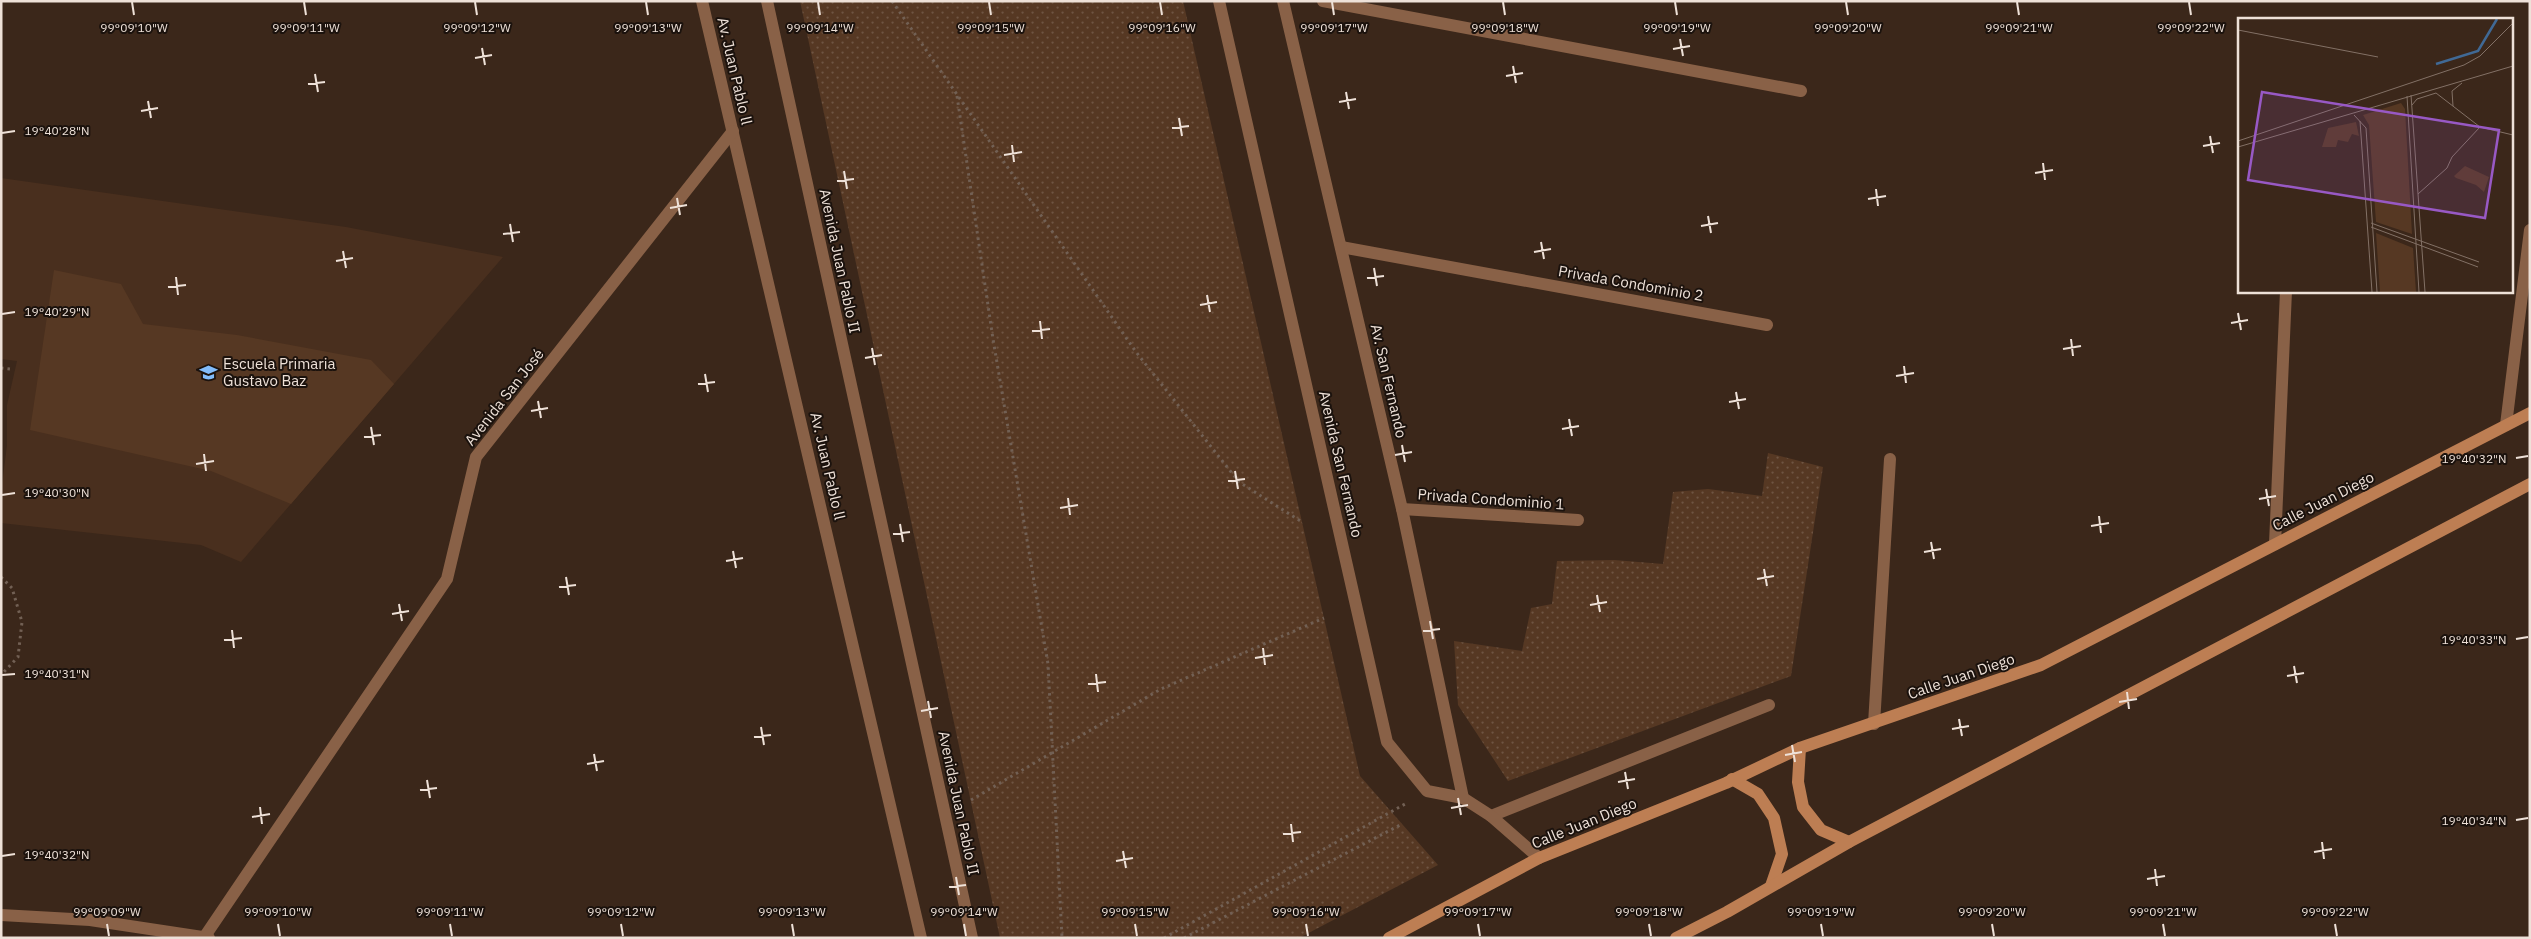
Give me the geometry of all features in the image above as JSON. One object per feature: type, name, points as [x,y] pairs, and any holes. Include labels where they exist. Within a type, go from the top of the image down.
[{"type":"main road","name":"Calle Juan Diego","points":[[1389,938],[1539,858],[1732,779],[1800,748],[2041,665],[2530,413]]},
{"type":"main road","points":[[1676,938],[1849,842],[2530,484]]},
{"type":"main road","points":[[1800,748],[1798,782],[1803,807],[1821,830],[1849,842]]},
{"type":"main road","points":[[1732,779],[1758,794],[1774,818],[1782,854],[1771,886]]},
{"type":"street","name":"Av. Juan Pablo ll","points":[[702,1],[921,938]]},
{"type":"street","name":"Avenida Juan Pablo II","points":[[766,1],[972,938]]},
{"type":"street","name":"Avenida San Fernando","points":[[1219,1],[1387,742],[1427,791]]},
{"type":"street","name":"Av. San Fernando","points":[[1283,1],[1402,509],[1463,798]]},
{"type":"street","points":[[1323,1],[1801,91]]},
{"type":"street","name":"Avenida San José","points":[[207,937],[447,578],[476,457],[733,131]]},
{"type":"street","points":[[2506,425],[2530,230]]},
{"type":"street","name":"Privada Condominio 2","points":[[1341,247],[1767,324]]},
{"type":"street","points":[[2275,544],[2286,292]]},
{"type":"street","points":[[1874,724],[1890,460]]},
{"type":"street","name":"Privada Condominio 1","points":[[1402,509],[1578,520]]},
{"type":"street","points":[[1491,816],[1769,704]]},
{"type":"street","points":[[1427,791],[1463,798],[1491,816],[1539,858]]},
{"type":"street","points":[[1,915],[90,920],[207,937]]},
{"type":"path","points":[[892,1],[1136,352],[1239,482],[1302,522]]},
{"type":"path","points":[[957,96],[993,339],[1048,664],[1062,938]]},
{"type":"path","points":[[1,368],[10,369]]},
{"type":"path","points":[[1,576],[12,588],[22,622],[18,657],[1,675]]},
{"type":"path","points":[[971,800],[1161,689],[1324,618]]},
{"type":"path","points":[[1164,938],[1427,791]]},
{"type":"path","points":[[1184,938],[1402,824]]},
{"type":"shaded area","points":[[800,1],[1183,1],[1360,776],[1438,865],[1299,938],[1000,938]]},
{"type":"shaded area","name":"Escuela Primaria Gustavo Baz","points":[[1,178],[346,227],[503,257],[241,562],[201,545],[1,523],[1,493],[7,445],[7,405],[17,361],[1,359]]},
{"type":"shaded area","points":[[54,270],[121,284],[143,324],[237,335],[371,360],[394,384],[291,504],[211,471],[30,430]]},
{"type":"shaded area","points":[[1768,453],[1823,467],[1791,676],[1508,781],[1458,705],[1454,641],[1522,651],[1531,608],[1552,604],[1557,561],[1614,560],[1663,564],[1673,492],[1708,489],[1762,496]]},
{"type":"place","name":"Escuela Primaria Gustavo Baz","points":[[209,372]]}]
